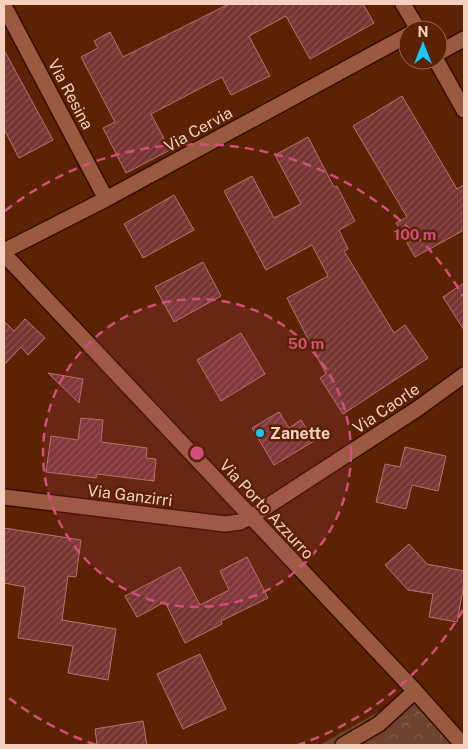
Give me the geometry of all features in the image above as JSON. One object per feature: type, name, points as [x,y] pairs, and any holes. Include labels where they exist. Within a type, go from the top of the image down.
[{"type":"street","points":[[403,4],[410,20]]},
{"type":"street","name":"Via Resina","points":[[4,6],[106,199]]},
{"type":"street","points":[[448,48],[464,39]]},
{"type":"street","name":"Via Cervia","points":[[4,252],[106,199],[398,40]]},
{"type":"street","points":[[442,70],[464,110]]},
{"type":"street","name":"Via Porto Azzurro","points":[[4,252],[415,691],[463,745]]},
{"type":"street","name":"Via Caorle","points":[[251,517],[417,409],[464,375]]},
{"type":"street","name":"Via Ganzirri","points":[[4,497],[225,524],[240,522],[251,517]]},
{"type":"street","points":[[344,745],[379,724],[415,691]]},
{"type":"green space","points":[[415,691],[463,745],[320,745]]},
{"type":"building","points":[[229,4],[363,4],[374,23],[310,59],[286,16],[249,36],[270,76],[231,95],[222,77],[151,114],[170,150],[126,173],[103,128],[115,122],[81,57],[98,48],[94,41],[110,32],[123,57]]},
{"type":"building","points":[[4,50],[53,140],[19,158],[4,129]]},
{"type":"building","points":[[402,96],[457,189],[464,185],[464,230],[415,257],[396,223],[407,217],[353,126]]},
{"type":"building","points":[[308,137],[334,187],[337,186],[355,221],[339,230],[348,249],[344,251],[394,333],[405,325],[428,358],[343,414],[320,378],[326,374],[287,298],[328,276],[312,245],[266,270],[224,191],[252,176],[274,218],[301,204],[275,155]]},
{"type":"building","points":[[174,195],[194,230],[143,258],[124,224]]},
{"type":"building","points":[[203,262],[221,296],[174,322],[155,287]]},
{"type":"building","points":[[464,283],[464,330],[443,297]]},
{"type":"building","points":[[25,319],[45,338],[28,355],[21,347],[4,365],[4,321],[14,331]]},
{"type":"building","points":[[241,333],[265,374],[221,401],[197,360]]},
{"type":"building","points":[[48,373],[83,379],[79,403]]},
{"type":"building","points":[[279,412],[289,428],[301,420],[314,441],[274,465],[252,428]]},
{"type":"building","points":[[81,418],[103,420],[101,442],[147,448],[146,458],[156,459],[154,481],[97,474],[96,478],[46,472],[51,436],[78,440]]},
{"type":"building","points":[[405,447],[446,456],[438,491],[412,485],[406,509],[376,502],[385,464],[400,467]]},
{"type":"building","points":[[4,528],[81,540],[76,577],[68,576],[62,620],[116,629],[108,680],[68,673],[73,646],[18,638],[25,587],[4,583]]},
{"type":"building","points":[[409,544],[427,564],[464,571],[464,584],[457,622],[429,617],[433,594],[408,590],[385,565]]},
{"type":"building","points":[[247,557],[268,598],[221,621],[222,624],[185,643],[165,602],[137,617],[125,596],[180,567],[200,605],[229,590],[220,571]]},
{"type":"building","points":[[200,654],[226,709],[183,729],[157,674]]},
{"type":"building","points":[[143,721],[147,745],[97,745],[95,729]]},
{"type":"place","name":"Zanette","points":[[260,433]]}]
